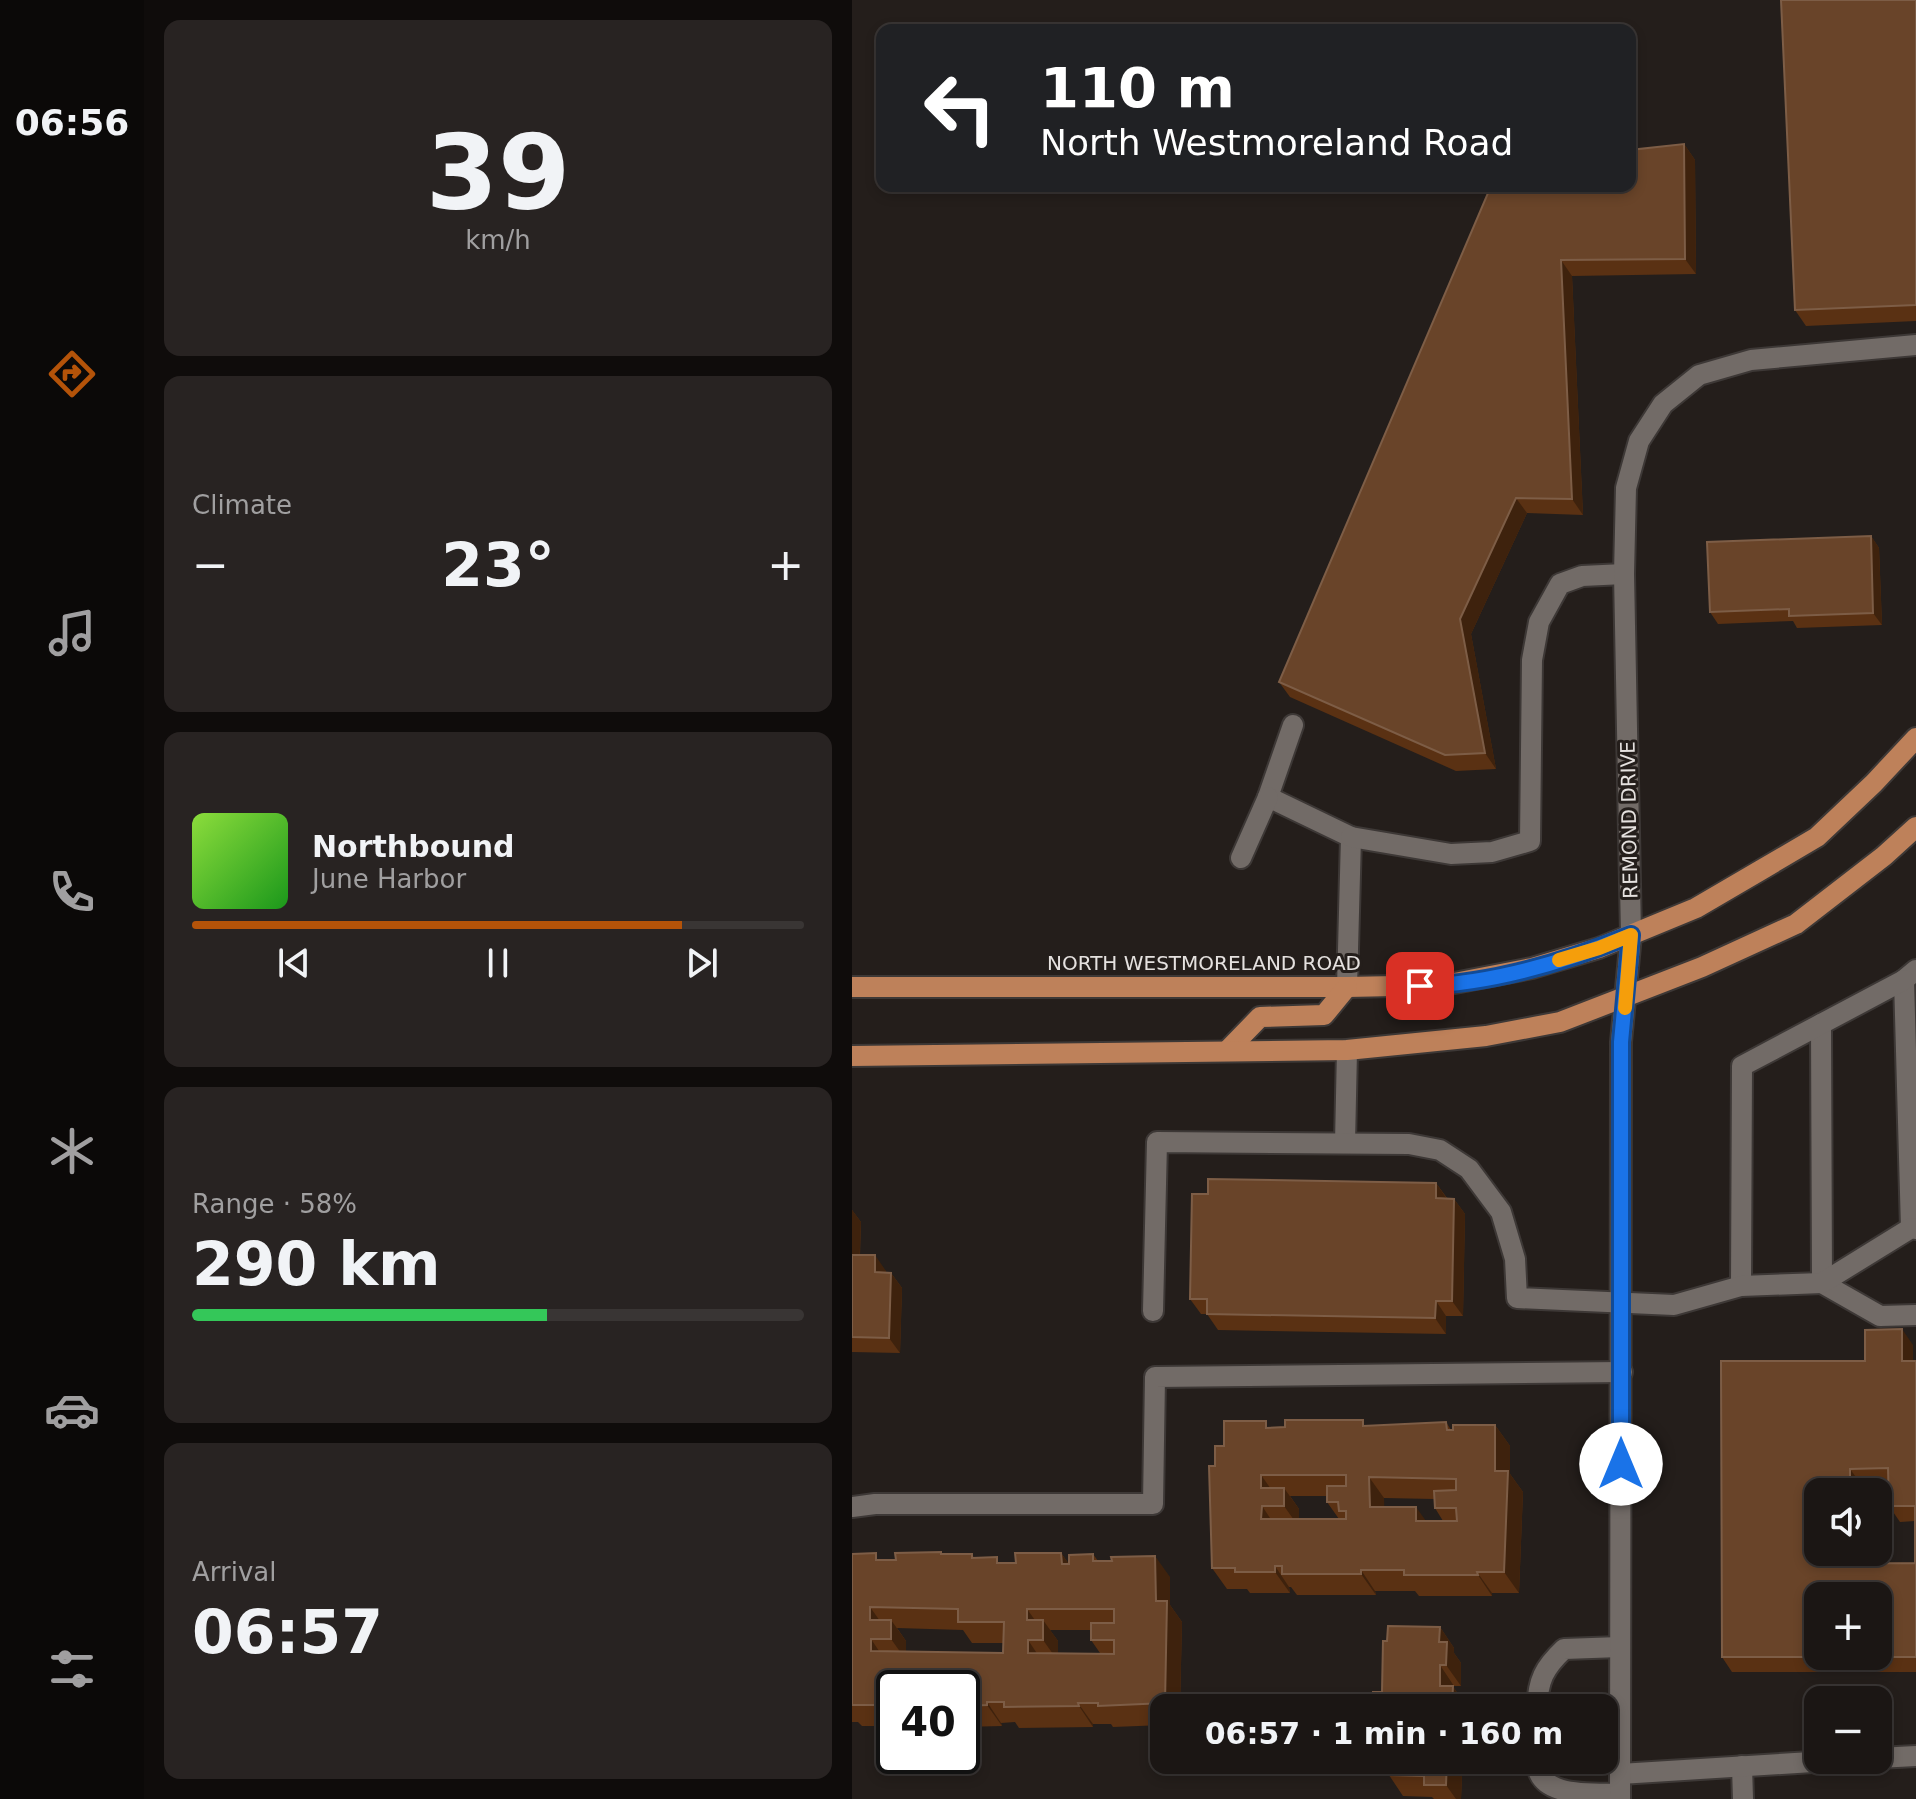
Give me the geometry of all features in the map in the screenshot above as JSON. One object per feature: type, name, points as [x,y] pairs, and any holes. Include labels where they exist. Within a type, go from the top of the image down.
[{"type":"main road","name":"NORTH WESTMORELAND ROAD","points":[[852,987],[1444,985],[1532,968],[1599,948],[1696,908],[1817,837],[1916,738]]},
{"type":"main road","points":[[852,1056],[1347,1050],[1486,1036],[1560,1022],[1702,967],[1796,924],[1884,856],[1916,827]]},
{"type":"main road","points":[[1227,1051],[1260,1017],[1324,1015],[1347,987]]},
{"type":"street","name":"REMOND DRIVE","points":[[1620,1789],[1621,1042],[1631,935],[1624,574],[1626,488],[1639,441],[1663,404],[1699,375],[1751,360],[1791,354],[1916,345]]},
{"type":"street","points":[[1268,797],[1351,837],[1451,854],[1492,852],[1530,841],[1532,660],[1539,622],[1560,584],[1582,576],[1624,574]]},
{"type":"street","points":[[1241,858],[1268,797],[1293,725]]},
{"type":"street","points":[[1347,987],[1351,837]]},
{"type":"street","points":[[1153,1311],[1157,1142],[1409,1144],[1440,1150],[1469,1169],[1501,1212],[1515,1259],[1517,1298],[1674,1305],[1741,1286],[1822,1283],[1913,1229],[1910,975],[1742,1066],[1741,1286]]},
{"type":"street","points":[[1821,1024],[1822,1283]]},
{"type":"street","points":[[1345,1143],[1347,1050]]},
{"type":"street","points":[[1822,1283],[1880,1316],[1916,1315]]},
{"type":"street","points":[[852,1507],[875,1504],[1153,1504],[1155,1377],[1622,1372]]},
{"type":"street","points":[[1538,1694],[1548,1664],[1564,1649],[1620,1647]]},
{"type":"street","points":[[1892,1757],[1916,1756]]},
{"type":"street","points":[[1540,1774],[1545,1783],[1566,1793],[1620,1789],[1742,1766],[1804,1762]]},
{"type":"street","points":[[1742,1766],[1743,1799]]},
{"type":"building","points":[[1781,0],[1916,0],[1916,305],[1795,310]]},
{"type":"building","points":[[1684,144],[1685,259],[1561,260],[1572,499],[1516,498],[1460,619],[1485,753],[1445,755],[1279,682],[1488,192],[1636,192],[1636,149]]},
{"type":"building","points":[[1871,536],[1873,613],[1789,616],[1789,609],[1710,612],[1707,542]]},
{"type":"building","points":[[1208,1179],[1436,1183],[1436,1198],[1454,1199],[1452,1301],[1436,1301],[1435,1318],[1207,1314],[1207,1299],[1190,1299],[1192,1194],[1208,1194]]},
{"type":"building","points":[[852,1255],[875,1255],[875,1272],[891,1273],[889,1338],[852,1337]]},
{"type":"building","points":[[1902,1329],[1902,1361],[1916,1361],[1916,1657],[1892,1657],[1892,1582],[1804,1582],[1804,1657],[1722,1657],[1721,1361],[1865,1361],[1865,1330]]},
{"type":"building","points":[[1285,1420],[1363,1420],[1363,1426],[1446,1422],[1447,1430],[1453,1430],[1453,1425],[1495,1425],[1495,1471],[1508,1471],[1504,1572],[1404,1575],[1404,1570],[1361,1570],[1361,1574],[1282,1574],[1282,1566],[1275,1566],[1275,1572],[1235,1572],[1235,1568],[1212,1568],[1209,1466],[1215,1466],[1215,1446],[1224,1446],[1224,1421],[1266,1421],[1266,1428],[1285,1427]],"holes":[[[1261,1475],[1346,1475],[1346,1486],[1327,1486],[1327,1502],[1338,1502],[1339,1511],[1346,1511],[1346,1519],[1261,1519],[1262,1506],[1284,1506],[1284,1488],[1261,1488]],[[1369,1477],[1456,1479],[1456,1490],[1434,1491],[1435,1508],[1456,1508],[1457,1521],[1416,1521],[1416,1507],[1370,1507]]]},
{"type":"building","points":[[941,1552],[972,1554],[972,1558],[997,1557],[997,1563],[1016,1563],[1015,1553],[1061,1553],[1062,1564],[1069,1564],[1069,1555],[1093,1554],[1093,1561],[1112,1561],[1111,1557],[1155,1556],[1156,1601],[1167,1601],[1165,1694],[1150,1694],[1150,1704],[1004,1707],[1004,1702],[987,1702],[987,1705],[980,1705],[980,1670],[876,1670],[876,1705],[852,1705],[852,1554],[876,1553],[876,1560],[896,1560],[895,1553]],"holes":[[[870,1607],[958,1609],[958,1622],[1004,1622],[1003,1653],[871,1651],[871,1639],[891,1639],[891,1620],[870,1620]],[[1027,1609],[1114,1609],[1114,1623],[1091,1623],[1091,1640],[1114,1640],[1114,1654],[1028,1653],[1028,1640],[1043,1640],[1043,1620],[1027,1620]]]},
{"type":"building","points":[[1388,1626],[1440,1627],[1439,1642],[1447,1642],[1446,1665],[1440,1665],[1440,1686],[1453,1686],[1453,1694],[1373,1694],[1382,1692],[1383,1641],[1387,1641]]},
{"type":"building","points":[[1446,1774],[1446,1785],[1424,1785],[1424,1776],[1389,1775]]},
{"type":"slow traffic","points":[[1559,960],[1631,935],[1625,1008]]},
{"type":"route","points":[[1420,986],[1444,985],[1532,968],[1631,935],[1621,1042],[1621,1464]]}]
